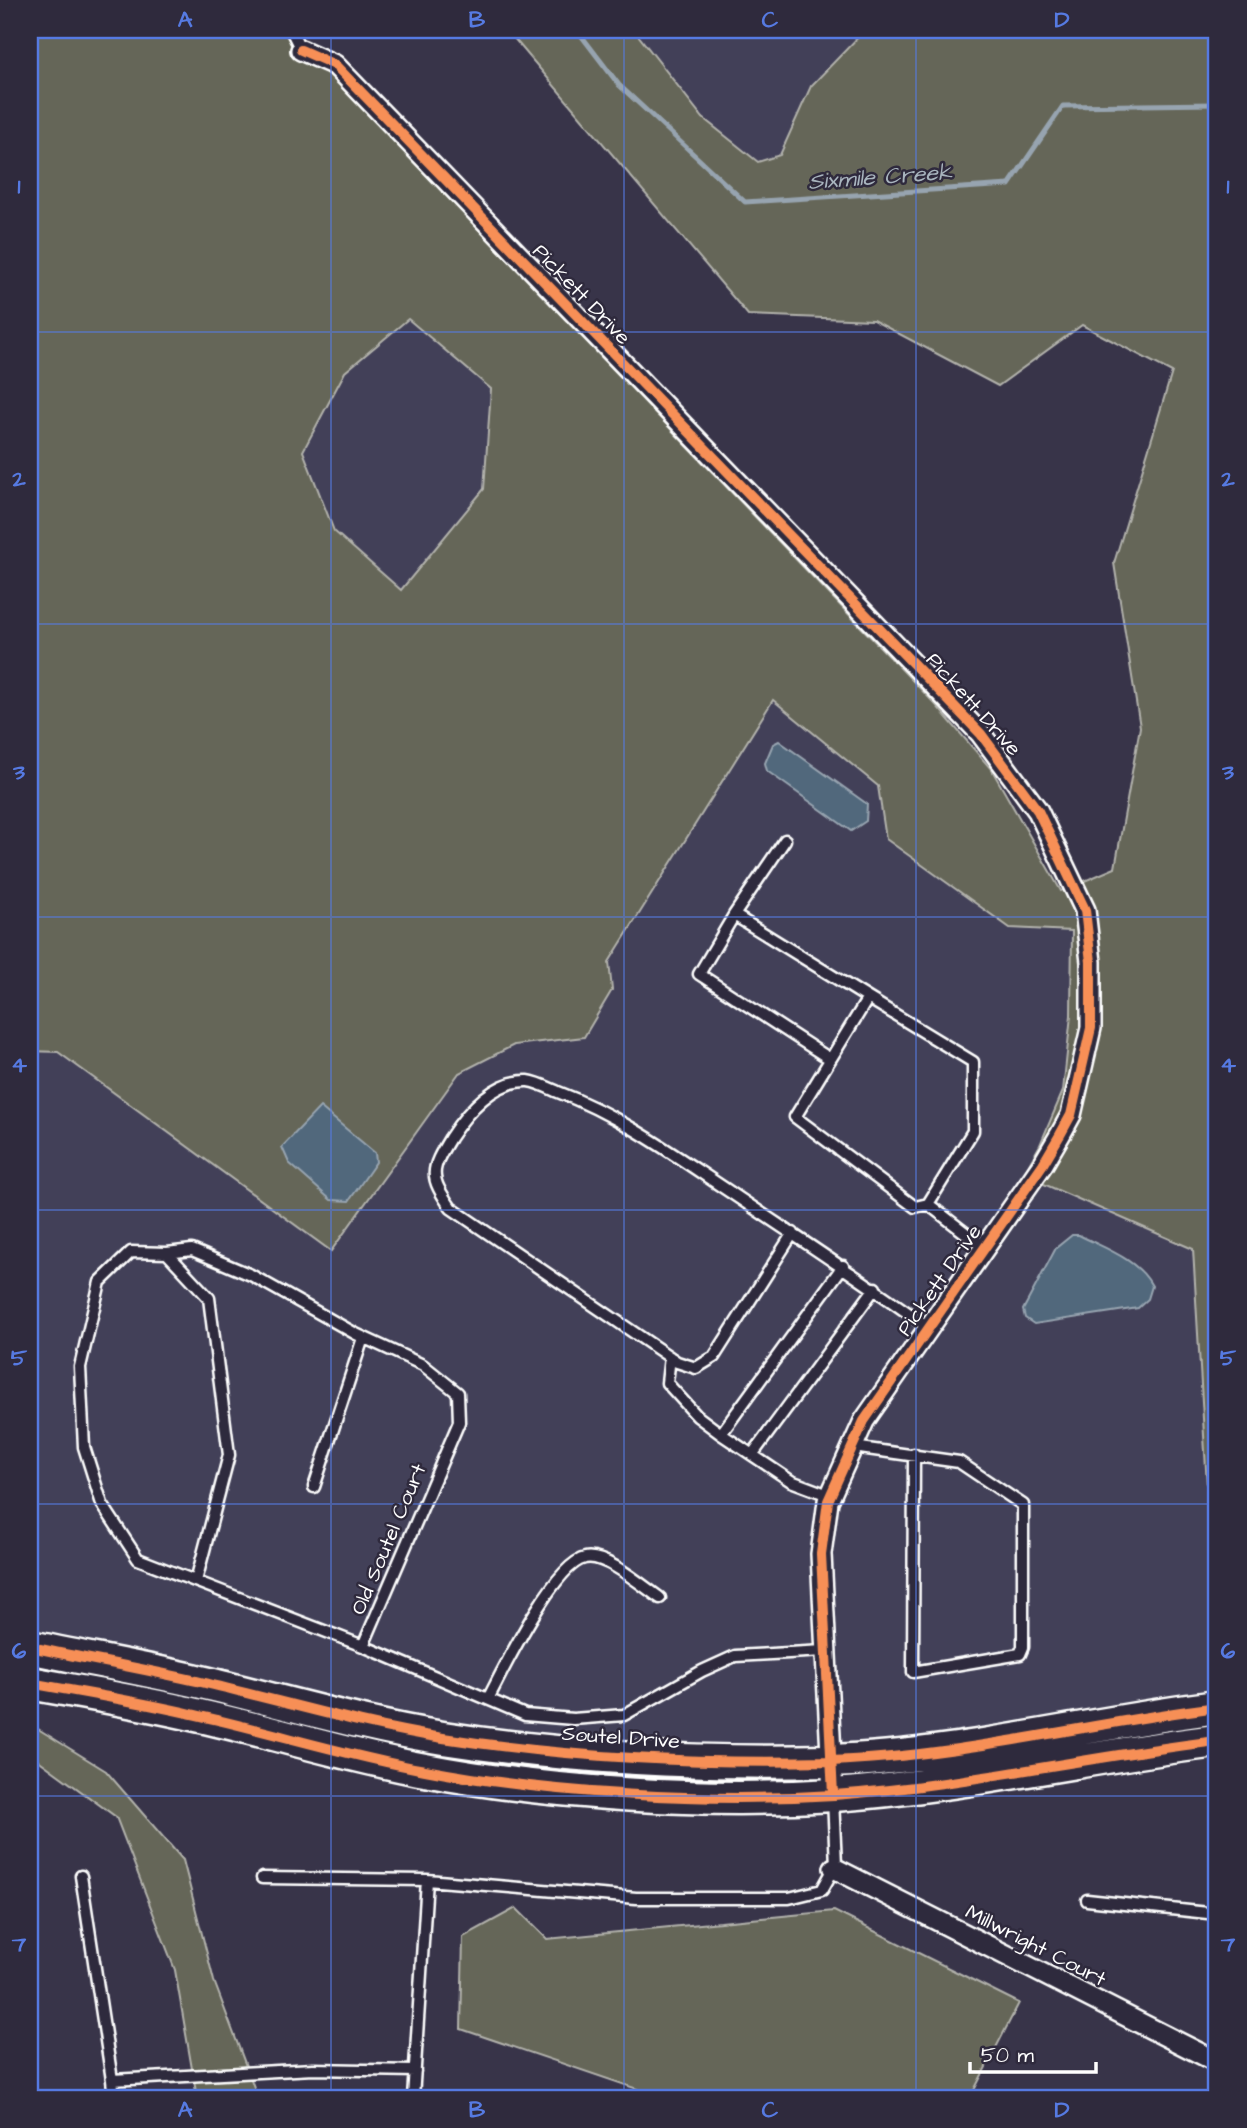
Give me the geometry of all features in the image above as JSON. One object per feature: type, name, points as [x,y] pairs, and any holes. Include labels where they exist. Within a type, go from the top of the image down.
[{"type":"main road","name":"Soutel Drive","points":[[30,1647],[201,1682],[340,1718],[489,1745],[593,1757],[684,1761],[831,1761],[931,1751],[1217,1707]]},
{"type":"main road","points":[[30,1683],[196,1715],[332,1751],[494,1781],[680,1796],[833,1795],[933,1785],[1217,1741]]},
{"type":"street","name":"Pickett Drive","points":[[301,50],[335,65],[981,734],[1038,811],[1085,910],[1091,962],[1091,1028],[1070,1115],[1043,1164],[864,1421],[831,1496],[821,1554],[833,1795]]},
{"type":"street","name":"Millwright Court","points":[[834,1868],[1217,2062]]},
{"type":"lane","points":[[290,30],[301,50]]},
{"type":"lane","points":[[785,840],[734,915],[699,974],[830,1059]]},
{"type":"lane","points":[[734,915],[973,1062],[973,1131],[928,1204],[915,1207],[795,1117],[868,998]]},
{"type":"lane","points":[[793,1233],[714,1357],[696,1368],[670,1357],[451,1208],[434,1183],[434,1165],[453,1134],[486,1096],[506,1083],[530,1081],[586,1102],[648,1137],[843,1266],[929,1328]]},
{"type":"lane","points":[[928,1204],[985,1248]]},
{"type":"lane","points":[[314,1487],[363,1338],[251,1275],[192,1250],[167,1253],[131,1252],[100,1282],[80,1367],[84,1447],[102,1504],[138,1559],[363,1646]]},
{"type":"lane","points":[[167,1253],[209,1298],[229,1455],[196,1581]]},
{"type":"lane","points":[[721,1434],[843,1266]]},
{"type":"lane","points":[[752,1455],[875,1288]]},
{"type":"lane","name":"Old Soutel Court","points":[[363,1338],[423,1366],[458,1393],[459,1422],[363,1646],[525,1715],[573,1719],[624,1716],[702,1671],[735,1656],[824,1651]]},
{"type":"lane","points":[[670,1357],[667,1382],[697,1416],[791,1481],[831,1496]]},
{"type":"lane","points":[[853,1447],[914,1454],[959,1462],[1023,1505],[1023,1647],[1020,1654],[913,1672],[914,1454]]},
{"type":"lane","points":[[488,1699],[521,1633],[569,1566],[586,1557],[606,1562],[660,1598]]},
{"type":"lane","points":[[262,1878],[427,1880],[636,1898],[789,1898],[821,1889],[834,1868],[833,1795]]},
{"type":"lane","points":[[81,1876],[114,2098]]},
{"type":"lane","points":[[413,2098],[427,1880]]},
{"type":"lane","points":[[1087,1900],[1217,1914]]},
{"type":"lane","points":[[112,2080],[313,2069],[415,2071]]},
{"type":"shaded area","points":[[634,30],[865,30],[811,86],[780,155],[758,162],[703,118]]},
{"type":"shaded area","points":[[408,319],[491,389],[484,489],[402,590],[334,531],[303,451],[345,372]]},
{"type":"shaded area","points":[[772,700],[878,786],[1010,928],[1072,931],[1071,1015],[1063,1091],[1040,1145],[1023,1175],[1193,1249],[1217,1695],[851,1748],[605,1745],[436,1724],[30,1633],[30,1051],[58,1052],[331,1250],[459,1073],[514,1045],[584,1037],[612,991],[609,963]]},
{"type":"green space","points":[[30,30],[281,30],[336,81],[936,705],[992,770],[1061,891],[1115,868],[1140,727],[1114,563],[1172,372],[1082,325],[998,386],[873,320],[748,315],[507,30],[634,30],[703,118],[758,162],[780,155],[811,86],[865,30],[1217,30],[1217,1656],[1193,1249],[1023,1175],[1040,1145],[1063,1091],[1071,1015],[1072,931],[1010,928],[886,839],[878,786],[773,700],[609,962],[612,990],[584,1037],[514,1045],[459,1073],[331,1251],[58,1052],[30,1051]],"holes":[[[408,319],[491,389],[484,489],[401,590],[334,531],[303,451],[345,372]]]},
{"type":"green space","points":[[30,1724],[106,1771],[183,1860],[214,1981],[258,2098],[197,2098],[175,1970],[116,1817],[30,1754]]},
{"type":"green space","points":[[516,1908],[547,1939],[834,1911],[1019,2003],[970,2098],[657,2098],[658,2096],[461,2029],[463,1937]]},
{"type":"water","points":[[779,741],[867,804],[866,821],[851,831],[767,771],[765,763],[773,744]]},
{"type":"water","points":[[320,1107],[375,1153],[376,1162],[349,1201],[331,1200],[289,1163],[282,1147]]},
{"type":"water","points":[[1072,1235],[1079,1235],[1109,1250],[1138,1268],[1152,1286],[1148,1299],[1138,1308],[1034,1324],[1025,1318],[1023,1310],[1056,1248]]},
{"type":"waterway","name":"Sixmile Creek","points":[[577,30],[619,85],[745,202],[1009,185],[1063,106],[1217,104]]},
{"type":"cycle path","points":[[301,50],[335,65],[981,734],[1038,811],[1085,910],[1091,962],[1091,1028],[1071,1115],[1043,1164],[864,1421],[828,1501],[821,1554],[833,1795]]},
{"type":"cycle path","points":[[30,1647],[180,1677],[412,1733],[491,1745],[635,1758],[780,1762],[877,1758],[975,1746],[1217,1707]]},
{"type":"cycle path","points":[[30,1683],[175,1710],[425,1770],[524,1785],[629,1795],[734,1798],[882,1791],[1217,1741]]}]
